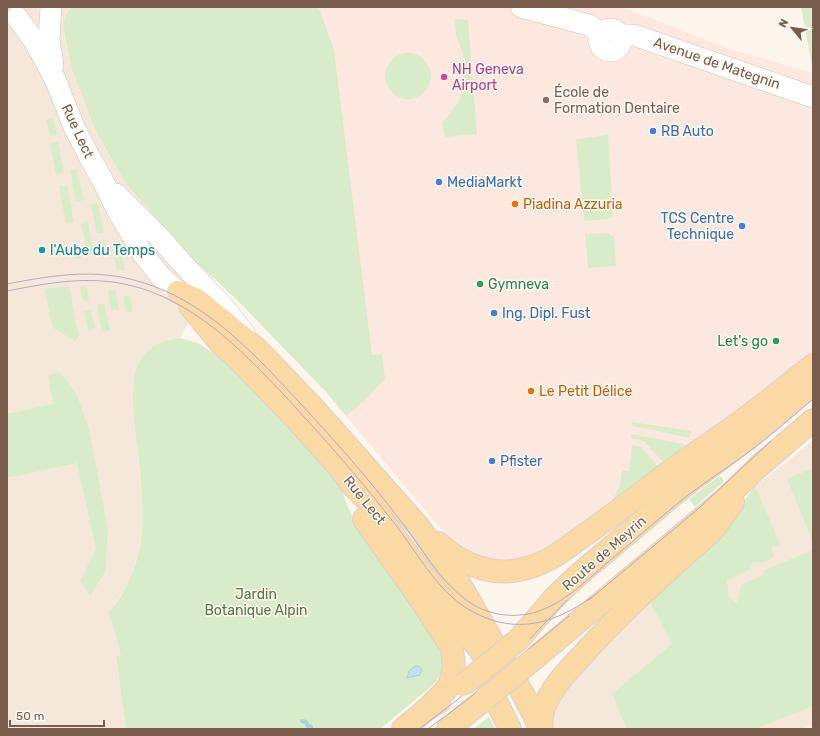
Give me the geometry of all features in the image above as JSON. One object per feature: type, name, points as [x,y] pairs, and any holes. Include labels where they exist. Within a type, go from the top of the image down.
[{"type":"main road","name":"Avenue de Mategnin","points":[[521,7],[589,25],[611,34],[634,35],[813,97]]},
{"type":"main road","points":[[12,12],[29,20],[36,20],[47,14],[52,8]]},
{"type":"main road","name":"Rue Lect","points":[[52,8],[49,39],[55,79]]},
{"type":"main road","name":"Rue Lect","points":[[12,12],[35,42],[55,79],[74,127],[103,181],[173,273],[178,292],[221,344],[243,364],[295,418],[351,484],[366,499],[449,608],[457,622],[494,668],[514,704],[524,729]]},
{"type":"main road","name":"Rue Lect","points":[[103,181],[162,240],[222,305],[257,349],[310,404],[419,527],[461,586],[524,696],[541,729]]},
{"type":"main road","name":"Rue Lect","points":[[178,292],[197,300],[257,349]]},
{"type":"main road","points":[[419,527],[449,554],[477,567],[492,570],[512,570],[526,569],[536,565],[562,551],[752,414],[813,365]]},
{"type":"main road","name":"Route de Meyrin","points":[[403,729],[427,709],[463,685],[519,639],[555,597],[576,576],[678,490],[747,439],[813,384]]},
{"type":"main road","points":[[448,729],[727,497],[813,420]]},
{"type":"main road","points":[[541,729],[543,709],[552,692],[564,675],[598,638],[652,584],[714,529],[751,474]]},
{"type":"main road","points":[[351,484],[359,512],[421,600],[452,648],[454,668],[450,684],[427,709]]},
{"type":"main road","points":[[494,668],[478,632],[457,594],[461,586],[471,581],[494,577],[512,570]]},
{"type":"main road","points":[[457,622],[510,729]]},
{"type":"shaded area","points":[[7,7],[72,7],[65,16],[63,27],[64,34],[72,70],[95,131],[126,184],[194,261],[213,277],[180,338],[169,339],[151,348],[142,358],[134,379],[133,389],[143,514],[140,548],[130,580],[108,613],[111,618],[121,655],[116,657],[126,729],[7,729]]},
{"type":"shaded area","points":[[317,7],[622,7],[727,48],[813,73],[813,357],[750,408],[549,548],[524,559],[499,562],[466,554],[445,534],[346,416],[365,400],[382,354],[372,355],[320,11]]},
{"type":"shaded area","points":[[813,440],[813,725],[802,729],[545,729],[556,694],[723,530],[755,486]]},
{"type":"green space","points":[[72,7],[317,7],[320,11],[334,50],[372,355],[382,354],[385,379],[365,400],[346,416],[326,392],[242,305],[194,261],[126,184],[95,130],[72,70],[63,27],[65,16]]},
{"type":"green space","points":[[801,7],[813,7],[813,71]]},
{"type":"green space","points":[[454,19],[468,20],[477,134],[445,137],[442,123],[458,103],[465,83],[465,60],[456,35]]},
{"type":"green space","points":[[408,53],[421,57],[427,63],[431,76],[427,89],[421,95],[408,99],[395,95],[389,89],[385,76],[389,63],[395,57]]},
{"type":"green space","points":[[53,118],[57,135],[50,136],[46,120]]},
{"type":"green space","points":[[608,135],[613,216],[607,219],[584,221],[576,139]]},
{"type":"green space","points":[[58,142],[64,173],[56,175],[50,144]]},
{"type":"green space","points":[[77,169],[84,200],[76,202],[70,170]]},
{"type":"green space","points":[[67,185],[74,222],[66,224],[59,186]]},
{"type":"green space","points":[[98,204],[104,233],[97,234],[91,205]]},
{"type":"green space","points":[[88,222],[94,253],[87,254],[81,223]]},
{"type":"green space","points":[[607,233],[614,237],[616,266],[588,268],[585,234]]},
{"type":"green space","points":[[105,239],[107,252],[100,254],[98,241]]},
{"type":"green space","points":[[79,245],[81,258],[74,259],[71,247]]},
{"type":"green space","points":[[122,256],[125,271],[117,270],[114,258]]},
{"type":"green space","points":[[86,285],[89,301],[83,302],[80,287]]},
{"type":"green space","points":[[69,286],[79,337],[75,341],[52,327],[45,289]]},
{"type":"green space","points":[[115,290],[119,309],[111,311],[108,291]]},
{"type":"green space","points":[[130,295],[133,311],[126,313],[123,297]]},
{"type":"green space","points":[[104,303],[110,330],[102,332],[97,305]]},
{"type":"green space","points":[[91,309],[95,329],[88,330],[84,311]]},
{"type":"green space","name":"Jardin Botanique Alpin","points":[[180,338],[198,343],[226,362],[255,389],[338,481],[353,519],[443,647],[442,667],[437,681],[380,729],[126,729],[116,656],[121,655],[111,618],[108,613],[127,585],[136,564],[141,541],[142,501],[133,404],[134,379],[141,359],[153,346],[163,341]]},
{"type":"green space","points":[[60,372],[77,395],[89,429],[108,530],[105,572],[90,596],[80,581],[96,549],[77,463],[7,478],[7,414],[53,404],[48,375]]},
{"type":"green space","points":[[632,422],[691,431],[690,438],[633,426],[631,424]]},
{"type":"green space","points":[[631,434],[684,444],[682,451],[665,464],[644,441],[631,438]]},
{"type":"green space","points":[[632,445],[641,447],[660,468],[613,502],[612,501],[620,485],[622,470],[629,471]]},
{"type":"green space","points":[[813,468],[813,542],[787,479]]},
{"type":"green space","points":[[718,477],[722,477],[723,482],[695,507],[689,499]]},
{"type":"green space","points":[[755,486],[780,544],[771,547],[774,555],[773,558],[764,562],[754,562],[749,570],[727,580],[729,597],[737,604],[741,585],[759,577],[762,575],[764,570],[813,550],[813,706],[755,729],[627,729],[612,694],[672,644],[649,599],[723,530]]},
{"type":"green space","points":[[489,717],[495,729],[473,729]]},
{"type":"water","points":[[415,666],[419,666],[422,669],[420,675],[407,678],[409,671]]},
{"type":"waterway","points":[[302,721],[306,722],[308,726],[311,727]]},
{"type":"tram line","points":[[7,284],[63,275],[98,274],[116,276],[153,286],[175,295],[195,307],[215,321],[251,352],[313,417],[352,460],[408,530],[446,582],[472,604],[487,611],[503,615],[528,614],[539,611],[561,600],[581,586],[677,504],[761,442],[813,399]]},
{"type":"tram line","points":[[7,291],[62,282],[115,282],[152,292],[194,314],[213,327],[248,358],[335,451],[395,524],[440,585],[462,605],[475,613],[491,620],[506,623],[536,623],[564,614],[592,597]]},
{"type":"tram line","points":[[589,600],[698,509],[771,441]]},
{"type":"tram line","points":[[419,729],[524,645],[567,600]]},
{"type":"tram line","points":[[428,729],[467,700],[569,616]]},
{"type":"place","name":"NH Geneva Airport","points":[[444,77]]},
{"type":"place","name":"École de Formation Dentaire","points":[[546,100]]},
{"type":"place","name":"RB Auto","points":[[653,131]]},
{"type":"place","name":"MediaMarkt","points":[[439,182]]},
{"type":"place","name":"Piadina Azzuria","points":[[515,204]]},
{"type":"place","name":"TCS Centre Technique","points":[[742,226]]},
{"type":"place","name":"l'Aube du Temps","points":[[42,250]]},
{"type":"place","name":"Gymneva","points":[[480,284]]},
{"type":"place","name":"Ing. Dipl. Fust","points":[[494,313]]},
{"type":"place","name":"Let's go","points":[[776,341]]},
{"type":"place","name":"Le Petit Délice","points":[[531,391]]},
{"type":"place","name":"Pfister","points":[[492,461]]}]
